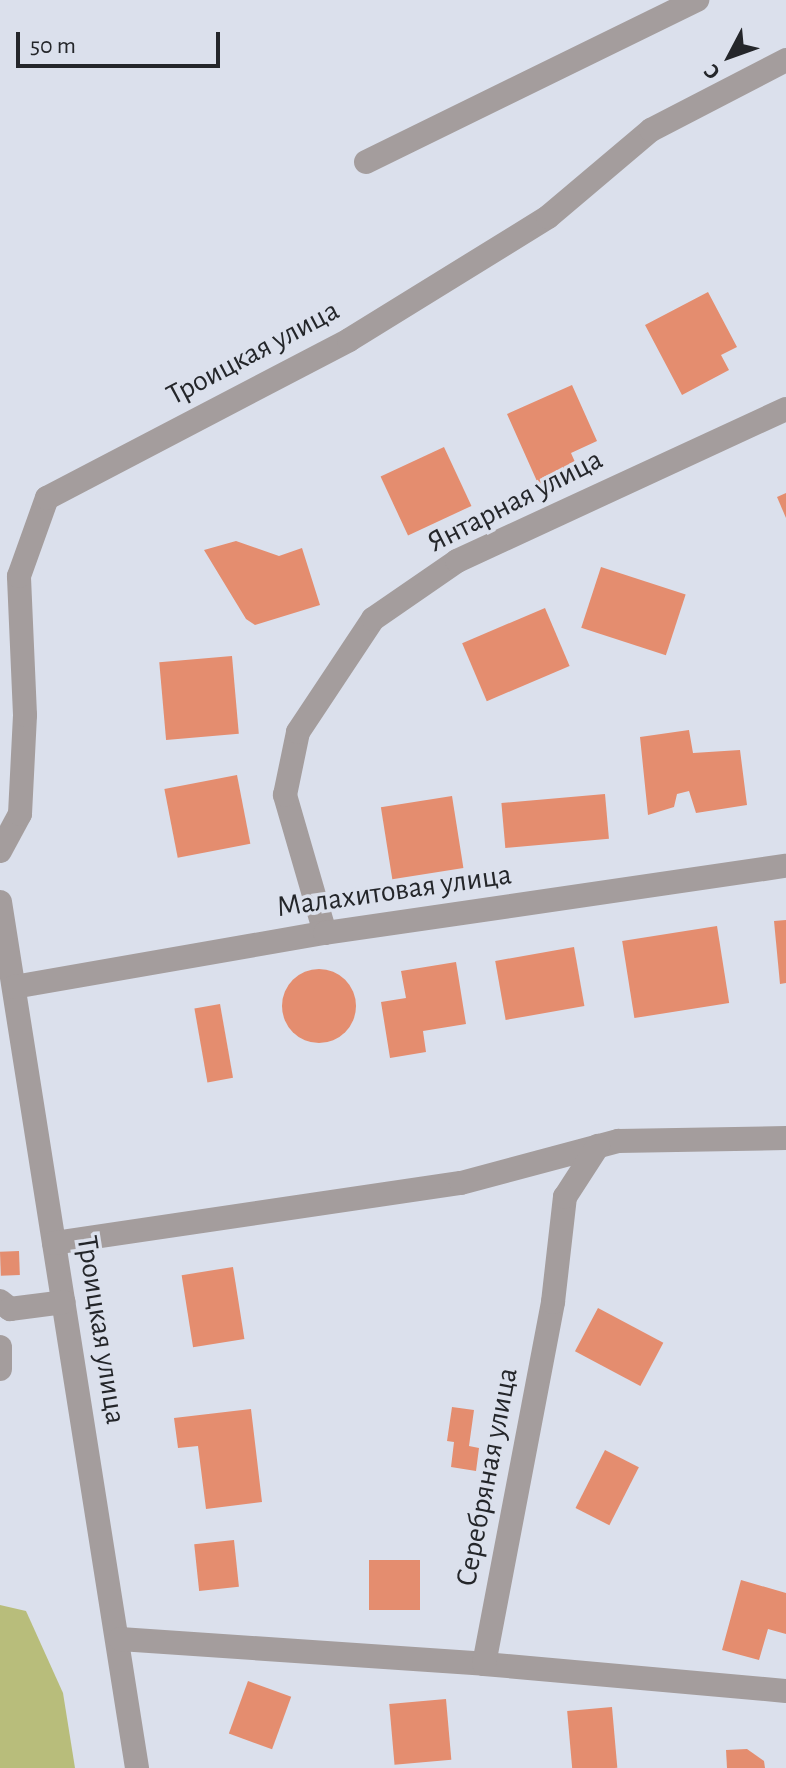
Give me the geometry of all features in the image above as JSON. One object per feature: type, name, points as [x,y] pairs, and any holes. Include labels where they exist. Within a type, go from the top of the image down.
[{"type":"street","points":[[366,162],[697,0]]},
{"type":"street","name":"Троицкая улица","points":[[0,851],[20,814],[25,715],[19,576],[47,498],[349,340],[548,217],[651,130],[786,60]]},
{"type":"street","name":"Янтарная улица","points":[[325,933],[285,795],[298,732],[373,619],[457,561],[786,409]]},
{"type":"street","name":"Малахитовая улица","points":[[14,987],[325,933],[786,866]]},
{"type":"street","name":"Троицкая улица","points":[[0,902],[120,1639],[137,1768]]},
{"type":"street","points":[[54,1243],[461,1183],[618,1141],[775,1139]]},
{"type":"street","name":"Серебряная улица","points":[[484,1664],[553,1302],[565,1197],[598,1146]]},
{"type":"street","points":[[3,1312],[64,1302]]},
{"type":"street","points":[[0,1347],[0,1369]]},
{"type":"street","points":[[120,1639],[484,1664],[786,1691]]},
{"type":"green space","points":[[0,1605],[26,1611],[63,1693],[75,1768],[0,1768]]},
{"type":"building","points":[[708,292],[737,347],[721,355],[729,370],[682,395],[645,325]]},
{"type":"building","points":[[572,385],[597,441],[571,453],[579,471],[540,488],[507,414]]},
{"type":"building","points":[[444,447],[471,506],[408,535],[381,477]]},
{"type":"building","points":[[786,493],[786,518],[777,497]]},
{"type":"building","points":[[236,541],[279,556],[302,548],[320,605],[255,625],[246,619],[204,550]]},
{"type":"building","points":[[601,567],[686,595],[666,655],[581,628]]},
{"type":"building","points":[[545,608],[570,666],[487,701],[462,643]]},
{"type":"building","points":[[232,656],[239,734],[166,740],[159,662]]},
{"type":"building","points":[[689,730],[693,753],[740,750],[747,805],[696,813],[689,791],[677,794],[674,807],[648,815],[640,737]]},
{"type":"building","points":[[237,775],[250,844],[178,858],[164,789]]},
{"type":"building","points":[[605,794],[609,839],[505,848],[501,803]]},
{"type":"building","points":[[452,796],[463,868],[392,879],[381,807]]},
{"type":"building","points":[[786,920],[786,983],[780,984],[774,921]]},
{"type":"building","points":[[717,926],[729,1003],[634,1018],[622,941]]},
{"type":"building","points":[[574,947],[584,1006],[506,1020],[495,961]]},
{"type":"building","points":[[456,962],[466,1024],[423,1031],[426,1052],[390,1058],[381,1002],[406,998],[401,971]]},
{"type":"building","points":[[319,969],[333,972],[345,980],[353,992],[356,1006],[353,1020],[345,1032],[333,1040],[319,1043],[305,1040],[293,1032],[285,1020],[282,1006],[285,992],[293,980],[305,972]]},
{"type":"building","points":[[220,1004],[233,1078],[207,1082],[194,1009]]},
{"type":"building","points":[[19,1251],[20,1275],[1,1276],[0,1252]]},
{"type":"building","points":[[233,1267],[244,1339],[193,1347],[182,1275]]},
{"type":"building","points":[[598,1308],[663,1343],[640,1386],[575,1351]]},
{"type":"building","points":[[452,1407],[474,1410],[469,1446],[479,1448],[476,1471],[451,1467],[454,1442],[447,1441]]},
{"type":"building","points":[[251,1409],[262,1502],[206,1509],[198,1446],[178,1448],[174,1418]]},
{"type":"building","points":[[605,1450],[639,1467],[609,1525],[575,1508]]},
{"type":"building","points":[[234,1540],[239,1587],[199,1591],[194,1544]]},
{"type":"building","points":[[369,1560],[420,1560],[420,1610],[369,1610]]},
{"type":"building","points":[[741,1580],[786,1593],[786,1634],[768,1629],[759,1660],[722,1650]]},
{"type":"building","points":[[248,1681],[291,1697],[272,1749],[229,1734]]},
{"type":"building","points":[[446,1699],[451,1760],[395,1765],[389,1704]]},
{"type":"building","points":[[612,1707],[617,1768],[572,1768],[567,1711]]},
{"type":"building","points":[[747,1749],[764,1761],[765,1768],[727,1768],[726,1750]]}]
